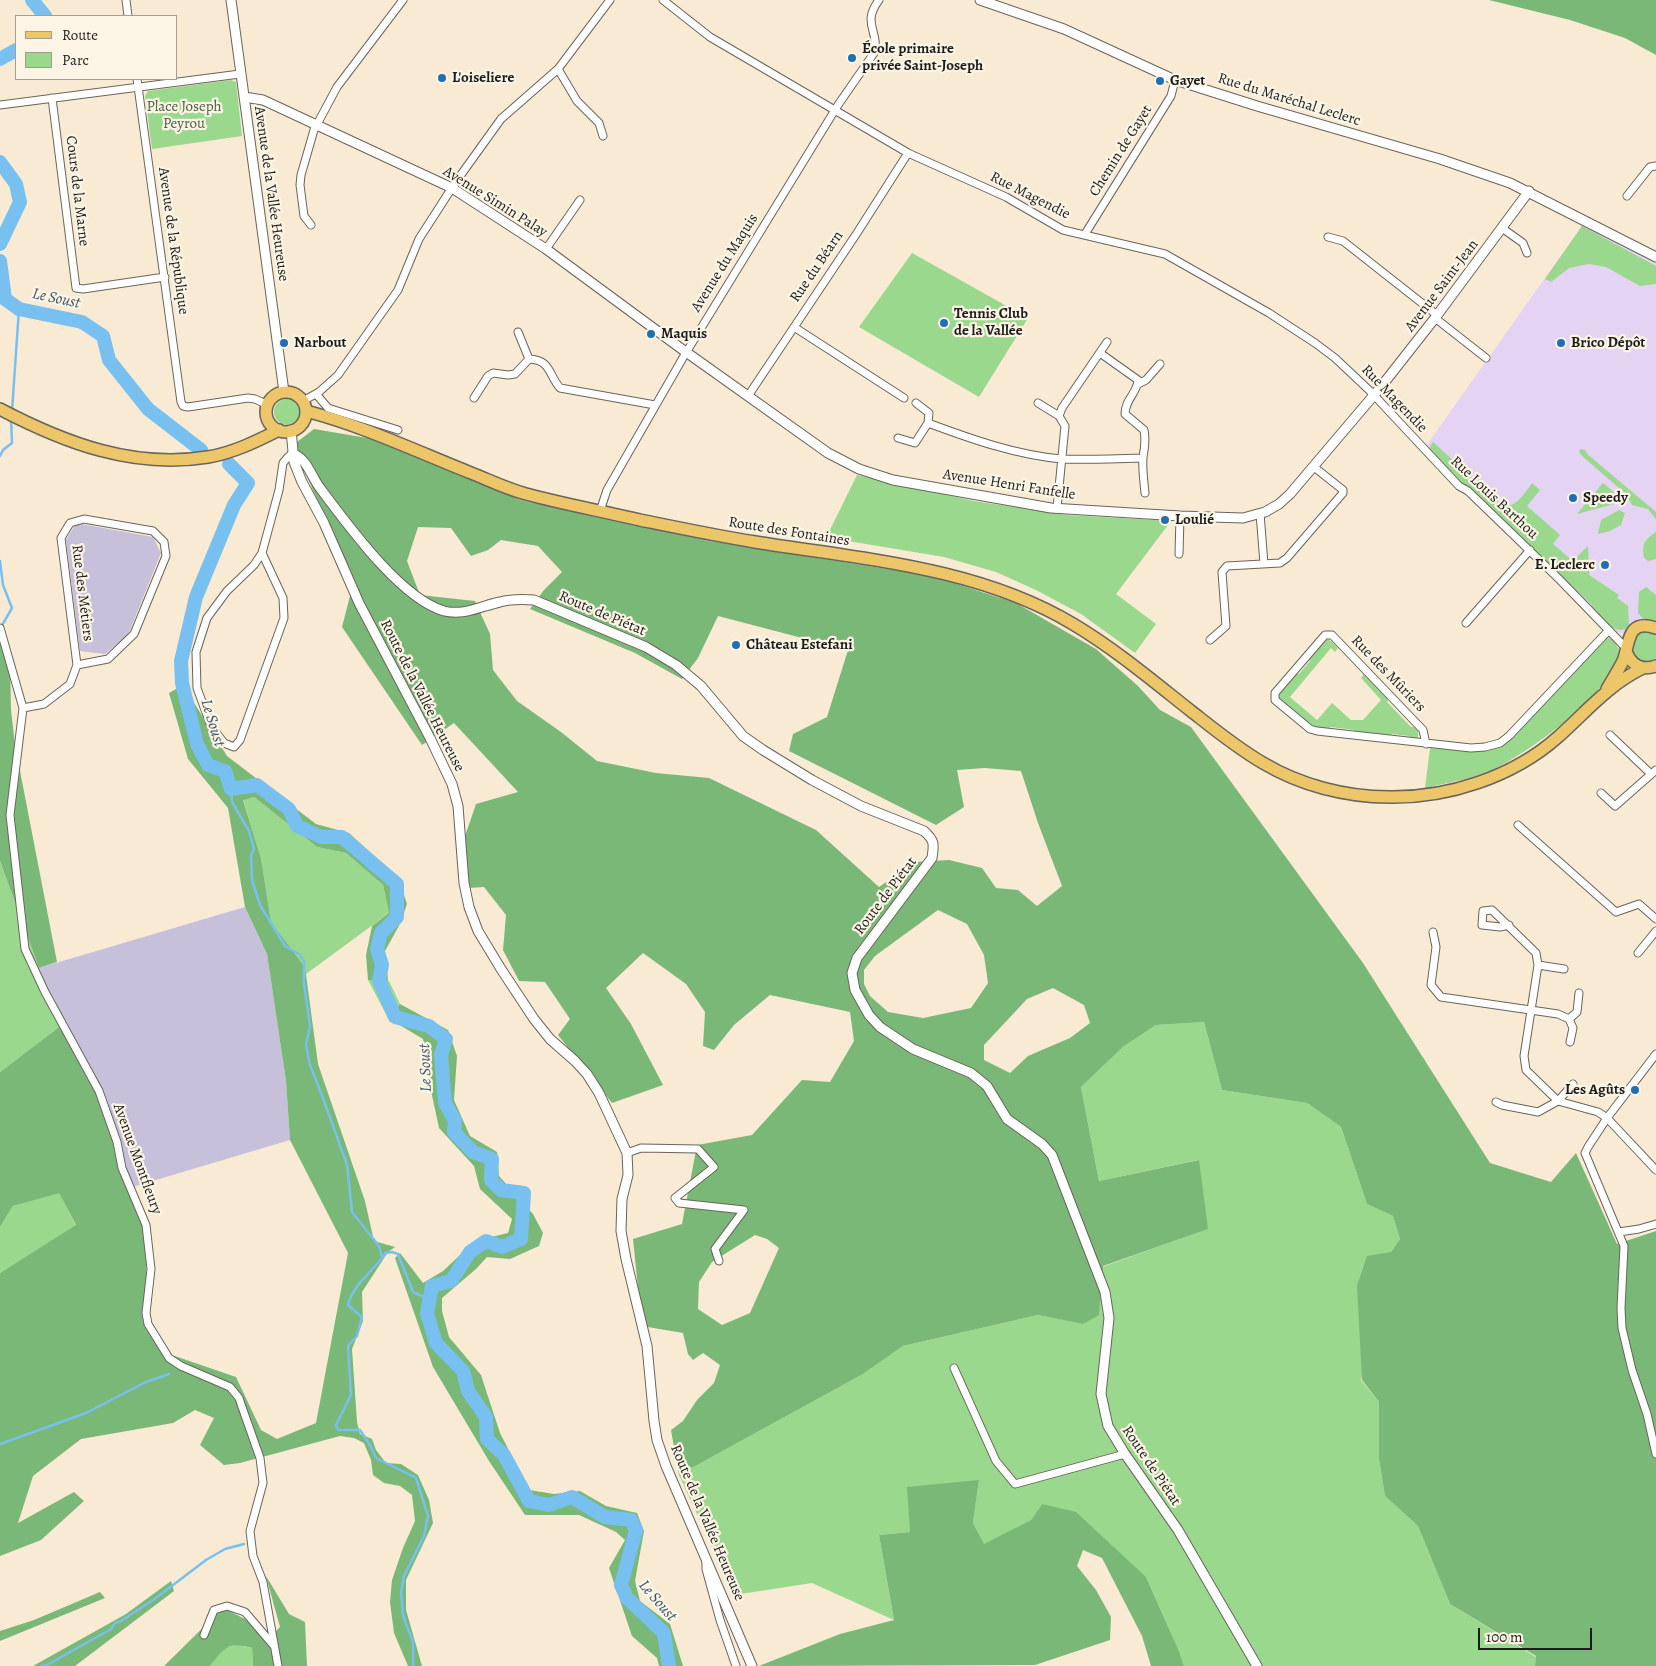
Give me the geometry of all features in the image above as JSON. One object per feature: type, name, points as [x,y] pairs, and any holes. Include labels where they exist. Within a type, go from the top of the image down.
[{"type":"main road","points":[[8,412],[56,436],[97,451],[164,460],[189,459],[209,457],[241,447],[279,430],[291,430],[300,426],[304,411],[294,394],[284,392],[276,395],[268,405],[268,418],[274,427],[279,430]]},
{"type":"main road","name":"Route des Fontaines","points":[[304,411],[354,425],[521,493],[722,537],[931,570],[967,579],[1002,591],[1036,604],[1114,651],[1238,747],[1262,763],[1305,782],[1348,794],[1370,797],[1413,796],[1458,789],[1511,768],[1534,755],[1553,741],[1604,693]]},
{"type":"main road","points":[[241,447],[260,430],[268,418]]},
{"type":"main road","points":[[1604,693],[1622,663],[1628,638],[1632,632],[1641,627],[1654,626]]},
{"type":"main road","points":[[1626,650],[1632,662],[1651,670]]},
{"type":"main road","points":[[1604,693],[1632,673],[1651,670]]},
{"type":"street","points":[[126,0],[128,15]]},
{"type":"street","name":"Avenue de la Vallée Heureuse","points":[[231,0],[284,392]]},
{"type":"street","points":[[311,225],[304,216],[300,185],[316,125],[338,87],[403,0]]},
{"type":"street","points":[[304,411],[316,394],[338,374],[398,290],[419,239],[501,118],[558,69],[610,0]]},
{"type":"street","name":"Rue Magendie","points":[[663,0],[710,37],[908,153],[1006,197],[1063,230],[1150,250],[1180,262],[1269,314],[1336,358],[1424,449]]},
{"type":"street","name":"Avenue du Maquis","points":[[600,511],[607,490],[686,352],[836,110],[874,53],[876,45],[870,16],[871,9],[878,0]]},
{"type":"street","name":"Rue du Maréchal Leclerc","points":[[980,0],[1064,29],[1175,80],[1484,173],[1530,191],[1656,257]]},
{"type":"street","points":[[558,69],[577,102],[599,123],[603,136]]},
{"type":"street","points":[[0,105],[240,74]]},
{"type":"street","name":"Avenue de la République","points":[[137,80],[181,402],[183,406],[188,407],[248,398],[268,405]]},
{"type":"street","name":"Chemin de Gayet","points":[[1085,234],[1171,96],[1175,80]]},
{"type":"street","name":"Avenue Simin Palay","points":[[244,97],[262,100],[452,188],[546,249],[686,352]]},
{"type":"street","name":"Cours de la Marne","points":[[52,98],[76,288],[83,289],[165,277]]},
{"type":"street","name":"Rue du Béarn","points":[[748,396],[908,153]]},
{"type":"street","points":[[1627,196],[1650,167],[1656,166]]},
{"type":"street","name":"Avenue Saint-Jean","points":[[1373,395],[1436,317],[1530,191]]},
{"type":"street","points":[[546,249],[580,200]]},
{"type":"street","points":[[1502,228],[1523,243],[1527,253]]},
{"type":"street","points":[[1328,237],[1343,241],[1486,358]]},
{"type":"street","points":[[794,327],[904,398]]},
{"type":"street","points":[[518,332],[529,359]]},
{"type":"street","points":[[1059,416],[1062,408],[1107,342]]},
{"type":"street","name":"Avenue Henri Fanfelle","points":[[686,352],[828,453],[859,469],[893,480],[1057,508],[1180,516],[1243,518],[1265,512],[1285,499],[1373,395]]},
{"type":"street","points":[[1100,353],[1138,380],[1138,384]]},
{"type":"street","points":[[474,398],[488,376],[494,373],[515,374],[529,359],[537,359],[545,364],[560,388],[655,405]]},
{"type":"street","points":[[1145,494],[1143,458],[1146,448],[1144,430],[1125,414],[1125,406],[1138,384],[1146,380],[1160,364]]},
{"type":"street","points":[[316,394],[328,408],[398,430]]},
{"type":"street","points":[[898,438],[915,443],[928,424],[929,413],[916,403]]},
{"type":"street","points":[[1038,403],[1059,416],[1065,426],[1057,508]]},
{"type":"street","points":[[928,424],[1014,451],[1061,458],[1143,458]]},
{"type":"street","name":"Route de la Vallée Heureuse","points":[[291,430],[292,454],[302,482],[324,523],[349,583],[452,784],[458,806],[464,883],[469,907],[478,931],[534,1019],[550,1039],[587,1074],[599,1093],[627,1153],[628,1175],[622,1199],[621,1232],[647,1346],[657,1440],[666,1466],[752,1666]]},
{"type":"street","name":"Rue Louis Barthou","points":[[1424,449],[1459,486],[1468,491],[1530,550],[1609,630],[1626,650]]},
{"type":"street","points":[[262,553],[283,598],[284,618],[240,740],[234,747],[224,743],[211,726],[197,688],[196,652],[207,618],[227,591],[254,565],[262,553],[279,490],[283,463],[292,454]]},
{"type":"street","name":"Route de Piétat","points":[[292,454],[298,455],[316,483],[388,572],[422,601],[443,611],[459,614],[516,599],[534,600],[646,647],[676,665],[701,686],[743,736],[763,750],[812,780],[861,806],[924,831],[931,838],[934,845],[932,858],[856,958],[852,972],[855,990],[869,1015],[880,1028],[913,1049],[971,1073],[987,1086],[1007,1119],[1042,1144],[1052,1156],[1105,1292],[1109,1318],[1101,1394],[1108,1426],[1125,1454],[1178,1530],[1257,1666]]},
{"type":"street","points":[[1210,640],[1226,626],[1222,572],[1224,568],[1227,566],[1280,563],[1287,558],[1343,493],[1343,490],[1314,467]]},
{"type":"street","points":[[1260,513],[1264,564]]},
{"type":"street","points":[[1179,554],[1180,516]]},
{"type":"street","name":"Rue des Métiers","points":[[84,519],[154,531],[164,542],[166,556],[134,634],[108,658],[77,666],[61,538],[70,523],[84,519]]},
{"type":"street","points":[[1466,624],[1530,550]]},
{"type":"street","name":"Avenue Montfleury","points":[[0,628],[23,708],[10,815],[25,949],[45,992],[99,1092],[116,1142],[122,1168],[146,1225],[151,1269],[146,1312],[148,1324],[169,1358],[181,1366],[230,1387],[239,1398],[260,1458],[263,1483],[250,1531],[253,1556],[263,1582],[278,1666]]},
{"type":"street","points":[[1609,630],[1617,633],[1632,632]]},
{"type":"street","name":"Rue des Mûriers","points":[[1426,744],[1423,730],[1332,635],[1325,635],[1275,693],[1275,700],[1310,729],[1317,731],[1426,744],[1471,748],[1485,747],[1500,743],[1509,736],[1609,630]]},
{"type":"street","points":[[23,708],[44,704],[70,684],[77,666]]},
{"type":"street","points":[[1601,793],[1615,806],[1654,772],[1610,734]]},
{"type":"street","points":[[1518,825],[1616,912],[1639,904],[1656,919]]},
{"type":"street","points":[[1509,925],[1536,953],[1538,965],[1524,1056],[1526,1070],[1558,1101],[1598,1112],[1607,1118],[1656,1170]]},
{"type":"street","points":[[1638,953],[1656,931]]},
{"type":"street","points":[[1433,932],[1436,947],[1431,985],[1441,997],[1558,1014],[1569,1019],[1573,1028],[1570,1042]]},
{"type":"street","points":[[1538,965],[1564,969]]},
{"type":"street","points":[[1569,1019],[1577,1012],[1579,993]]},
{"type":"street","points":[[1656,1054],[1607,1118],[1586,1153],[1608,1211],[1624,1246],[1622,1328],[1632,1370],[1647,1414],[1656,1454]]},
{"type":"street","points":[[1496,1102],[1502,1105],[1538,1112],[1558,1101],[1573,1084]]},
{"type":"street","points":[[627,1153],[641,1148],[698,1149],[714,1167],[675,1198],[679,1203],[744,1210],[715,1249],[719,1262]]},
{"type":"street","points":[[1619,1232],[1639,1230],[1656,1224]]},
{"type":"street","points":[[954,1368],[996,1461],[1016,1484],[1125,1454]]},
{"type":"street","points":[[706,1558],[706,1569],[720,1620],[736,1666]]},
{"type":"street","points":[[204,1635],[214,1610],[228,1606],[245,1612],[274,1646]]},
{"type":"street","points":[[720,1620],[731,1616]]},
{"type":"shaded area","points":[[1586,220],[1656,257],[1656,624],[1625,634],[1609,630],[1424,449]]},
{"type":"shaded area","points":[[76,523],[153,537],[161,553],[128,635],[105,654],[80,651],[66,540]]},
{"type":"shaded area","points":[[245,907],[267,954],[286,1081],[290,1140],[129,1188],[97,1096],[72,1046],[39,968]]},
{"type":"green space","points":[[1489,0],[1656,0],[1656,55],[1625,38],[1570,20]]},
{"type":"green space","name":"Place Joseph Peyrou","points":[[231,80],[236,82],[242,136],[152,149],[145,96],[148,91]]},
{"type":"green space","points":[[1582,226],[1656,266],[1656,284],[1640,286],[1606,267],[1589,264],[1569,268],[1551,282],[1545,279]]},
{"type":"green space","name":"Tennis Club de la Vallée","points":[[912,253],[1028,318],[979,397],[859,327]]},
{"type":"green space","points":[[287,399],[296,403],[300,412],[296,421],[287,425],[278,421],[274,412],[278,403]]},
{"type":"green space","points":[[314,429],[373,439],[520,500],[709,541],[932,576],[1016,603],[1096,649],[1138,686],[1160,710],[1191,727],[1363,963],[1490,1163],[1551,1182],[1576,1153],[1617,1244],[1656,1231],[1656,1666],[1535,1666],[1536,1656],[1450,1604],[1418,1526],[1385,1496],[1379,1459],[1379,1402],[1362,1380],[1357,1286],[1367,1256],[1391,1252],[1400,1239],[1393,1216],[1367,1204],[1341,1127],[1307,1103],[1222,1090],[1204,1022],[1156,1025],[1123,1047],[1081,1087],[1099,1181],[1199,1160],[1208,1229],[1103,1266],[1099,1315],[1083,1324],[1038,1315],[903,1346],[863,1374],[679,1475],[671,1430],[683,1421],[697,1400],[714,1383],[720,1365],[703,1353],[693,1360],[688,1354],[683,1333],[642,1326],[633,1239],[682,1224],[697,1145],[752,1135],[802,1080],[830,1082],[854,1041],[850,1012],[770,995],[734,1025],[714,1050],[703,1046],[705,1012],[686,984],[643,953],[606,988],[631,1024],[663,1085],[612,1103],[558,1035],[570,1019],[545,982],[519,981],[503,950],[506,915],[484,887],[468,888],[464,839],[476,804],[518,792],[454,723],[422,745],[342,627],[353,584],[300,460],[297,442]],"holes":[[[418,527],[451,528],[471,556],[488,550],[501,540],[538,546],[562,572],[544,590],[530,609],[635,653],[682,679],[698,658],[718,616],[848,650],[827,717],[793,734],[789,751],[936,825],[964,807],[957,770],[985,768],[1021,771],[1062,886],[1037,906],[1018,890],[996,888],[982,868],[949,860],[915,862],[879,887],[816,830],[709,778],[656,773],[597,761],[561,732],[517,701],[493,670],[490,634],[475,601],[420,595],[407,561]],[[938,910],[967,924],[984,955],[988,983],[971,1008],[923,1018],[888,1012],[870,996],[864,984],[864,970],[875,956]],[[1053,988],[1084,1005],[1090,1023],[1070,1038],[1028,1056],[1010,1073],[984,1060],[984,1045],[1027,999]],[[755,1235],[767,1239],[779,1248],[750,1313],[722,1325],[698,1309],[699,1282],[712,1262]]]},
{"type":"green space","points":[[1433,442],[1503,506],[1512,505],[1516,502],[1532,483],[1540,490],[1527,506],[1560,535],[1553,544],[1573,561],[1588,546],[1589,575],[1619,595],[1617,598],[1628,606],[1629,627],[1618,630],[1604,621],[1592,608],[1592,605],[1470,488],[1461,483],[1429,449]]},
{"type":"green space","points":[[1581,449],[1585,450],[1587,454],[1656,512],[1656,519],[1648,509],[1632,505],[1626,494],[1581,455],[1579,451]]},
{"type":"green space","points":[[857,475],[974,501],[1067,515],[1171,521],[1116,594],[1156,624],[1135,653],[1081,614],[1036,590],[996,572],[944,557],[830,538],[828,534]]},
{"type":"green space","points":[[1603,483],[1617,495],[1617,501],[1614,504],[1577,514]]},
{"type":"green space","points":[[1619,510],[1625,513],[1621,525],[1610,531],[1598,534],[1601,520]]},
{"type":"green space","points":[[1656,532],[1656,559],[1648,561],[1644,558],[1643,548],[1646,540]]},
{"type":"green space","points":[[1646,587],[1656,595],[1656,621],[1642,618],[1638,613],[1639,592]]},
{"type":"green space","points":[[0,625],[10,659],[11,710],[15,745],[57,962],[39,968],[0,861]]},
{"type":"green space","points":[[1644,630],[1656,633],[1656,661],[1644,663],[1632,656],[1631,642],[1636,634]]},
{"type":"green space","points":[[1607,637],[1613,640],[1619,649],[1615,665],[1604,683],[1568,719],[1526,750],[1492,770],[1425,788],[1430,748],[1481,749],[1509,740]]},
{"type":"green space","points":[[1326,639],[1338,648],[1335,652],[1331,648],[1290,697],[1317,720],[1332,703],[1351,720],[1363,720],[1381,700],[1361,678],[1364,674],[1388,699],[1387,702],[1411,727],[1418,731],[1418,737],[1411,739],[1409,736],[1356,733],[1354,730],[1331,727],[1328,729],[1321,728],[1302,719],[1279,700],[1279,693],[1296,674],[1299,674],[1310,661],[1310,657]]},
{"type":"green space","points":[[183,685],[227,756],[316,824],[349,833],[399,879],[407,904],[401,922],[385,951],[388,981],[368,980],[366,955],[372,926],[389,913],[383,885],[346,853],[317,847],[254,797],[243,800],[261,858],[271,922],[305,967],[318,1064],[365,1201],[374,1241],[395,1247],[388,1252],[362,1292],[363,1321],[352,1349],[357,1422],[360,1434],[372,1439],[376,1450],[386,1463],[401,1464],[418,1475],[429,1500],[433,1523],[406,1580],[406,1610],[422,1666],[408,1666],[394,1633],[390,1602],[392,1580],[415,1521],[412,1495],[400,1486],[384,1483],[373,1475],[371,1460],[364,1443],[354,1438],[340,1436],[240,1463],[224,1465],[200,1445],[214,1418],[195,1410],[173,1423],[81,1439],[33,1476],[18,1523],[74,1492],[84,1501],[41,1540],[0,1556],[0,1273],[76,1225],[59,1193],[13,1206],[0,1227],[0,1072],[63,1024],[97,1096],[147,1236],[145,1319],[163,1352],[236,1377],[261,1430],[277,1439],[316,1423],[348,1253],[290,1140],[286,1081],[267,954],[245,907],[228,808],[188,759],[169,693]]},
{"type":"green space","points":[[254,797],[317,847],[346,853],[383,885],[389,913],[306,974],[305,967],[271,922],[261,858],[243,799]]},
{"type":"green space","points":[[0,861],[39,968],[63,1024],[0,1072]]},
{"type":"green space","points":[[368,980],[389,981],[400,1004],[388,1018]]},
{"type":"green space","points":[[400,1004],[448,1030],[457,1056],[454,1100],[470,1136],[497,1152],[499,1176],[533,1214],[543,1233],[539,1246],[510,1259],[487,1257],[442,1298],[442,1311],[449,1337],[481,1375],[500,1433],[529,1490],[554,1494],[580,1491],[606,1506],[637,1513],[644,1531],[635,1581],[640,1601],[670,1624],[683,1666],[659,1666],[657,1658],[632,1636],[609,1568],[625,1540],[616,1532],[579,1515],[525,1515],[489,1461],[433,1367],[395,1258],[400,1253],[423,1283],[443,1271],[475,1241],[508,1233],[512,1219],[480,1189],[474,1166],[439,1128],[423,1039],[388,1018]]},
{"type":"green space","points":[[1204,1022],[1222,1090],[1307,1103],[1341,1127],[1367,1204],[1393,1216],[1400,1239],[1391,1252],[1361,1380],[1379,1402],[1379,1459],[1385,1496],[1418,1526],[1450,1604],[1536,1657],[1535,1666],[1184,1666],[1146,1577],[1042,1504],[1031,1520],[984,1545],[973,1523],[979,1480],[910,1532],[879,1535],[894,1620],[812,1583],[734,1595],[679,1475],[863,1374],[903,1346],[1038,1315],[1084,1324],[1102,1267],[1207,1229],[1198,1160],[1099,1181],[1081,1087],[1123,1047],[1156,1025]]},
{"type":"green space","points":[[59,1192],[76,1226],[0,1273],[0,1227],[13,1206]]},
{"type":"green space","points":[[979,1480],[973,1523],[984,1544],[1031,1520],[1042,1504],[1076,1512],[1146,1577],[1184,1666],[1151,1666],[1142,1636],[1102,1558],[1083,1550],[1077,1566],[1096,1590],[1111,1617],[1110,1640],[1035,1665],[759,1666],[840,1634],[894,1620],[879,1535],[910,1532],[907,1487]]},
{"type":"green space","points":[[266,1576],[289,1614],[305,1622],[307,1666],[253,1666],[252,1648],[232,1646],[223,1650],[210,1666],[164,1666],[223,1608],[259,1626],[270,1637],[280,1627]]},
{"type":"green space","points":[[171,1581],[174,1591],[75,1666],[33,1666],[126,1614]]},
{"type":"green space","points":[[100,1592],[105,1598],[0,1641],[0,1631],[34,1620]]},
{"type":"green space","points":[[237,1645],[252,1648],[253,1666],[210,1666],[223,1648]]},
{"type":"waterway","name":"Le Soust","points":[[32,0],[44,15]]},
{"type":"waterway","name":"Le Soust","points":[[0,59],[15,51]]},
{"type":"waterway","name":"Le Soust","points":[[0,162],[16,184],[20,202],[0,244]]},
{"type":"waterway","name":"Le Soust","points":[[0,261],[5,299],[19,309],[82,322],[103,336],[109,360],[148,409],[201,450]]},
{"type":"waterway","points":[[12,411],[19,309]]},
{"type":"waterway","points":[[0,456],[3,450],[12,443],[11,419]]},
{"type":"waterway","name":"Le Soust","points":[[229,464],[248,483],[234,505],[196,597],[181,661],[182,683],[197,744],[208,765],[225,771],[231,789],[257,785],[289,809],[297,826],[321,837],[342,837],[397,884],[397,917],[381,933],[377,949],[382,965],[379,980],[395,1017],[429,1026],[446,1039],[441,1055],[445,1103],[455,1121],[454,1132],[473,1152],[492,1159],[491,1180],[501,1190],[524,1193],[521,1239],[502,1247],[486,1241],[470,1252],[451,1281],[432,1286],[427,1313],[436,1343],[463,1371],[468,1391],[486,1417],[487,1439],[504,1455],[529,1501],[549,1505],[572,1497],[605,1517],[631,1520],[636,1530],[621,1585],[627,1598],[664,1633],[669,1666]]},
{"type":"waterway","points":[[0,561],[3,585],[12,608],[1,627]]},
{"type":"waterway","points":[[231,789],[232,802],[249,831],[254,849],[251,855],[252,880],[260,905],[285,946],[299,954],[304,961],[304,983],[310,1026],[306,1045],[310,1065],[347,1165],[352,1212],[379,1246],[382,1258],[353,1292],[348,1305],[362,1317],[357,1336],[348,1346],[351,1395],[336,1425],[338,1430],[360,1430],[376,1458],[416,1478],[428,1516],[424,1536],[404,1576],[401,1593],[403,1616],[413,1642],[413,1666]]},
{"type":"waterway","points":[[383,1257],[385,1253],[392,1252],[398,1254],[413,1292],[422,1296],[430,1296]]},
{"type":"waterway","points":[[0,1444],[86,1413],[146,1382],[169,1374]]},
{"type":"waterway","points":[[41,1666],[47,1665],[111,1629],[115,1623],[156,1598],[206,1560],[225,1549],[244,1544]]},
{"type":"place","name":"École primaire privée Saint-Joseph","points":[[852,58]]},
{"type":"place","name":"L'oiseliere","points":[[442,78]]},
{"type":"place","name":"Gayet","points":[[1160,81]]},
{"type":"place","name":"Tennis Club de la Vallée","points":[[944,323]]},
{"type":"place","name":"Maquis","points":[[651,334]]},
{"type":"place","name":"Narbout","points":[[284,343]]},
{"type":"place","name":"Brico Dépôt","points":[[1561,343]]},
{"type":"place","name":"Speedy","points":[[1573,498]]},
{"type":"place","name":"Loulié","points":[[1165,520]]},
{"type":"place","name":"E. Leclerc","points":[[1605,565]]},
{"type":"place","name":"Château Estefani","points":[[736,645]]},
{"type":"place","name":"Les Agûts","points":[[1635,1090]]}]
